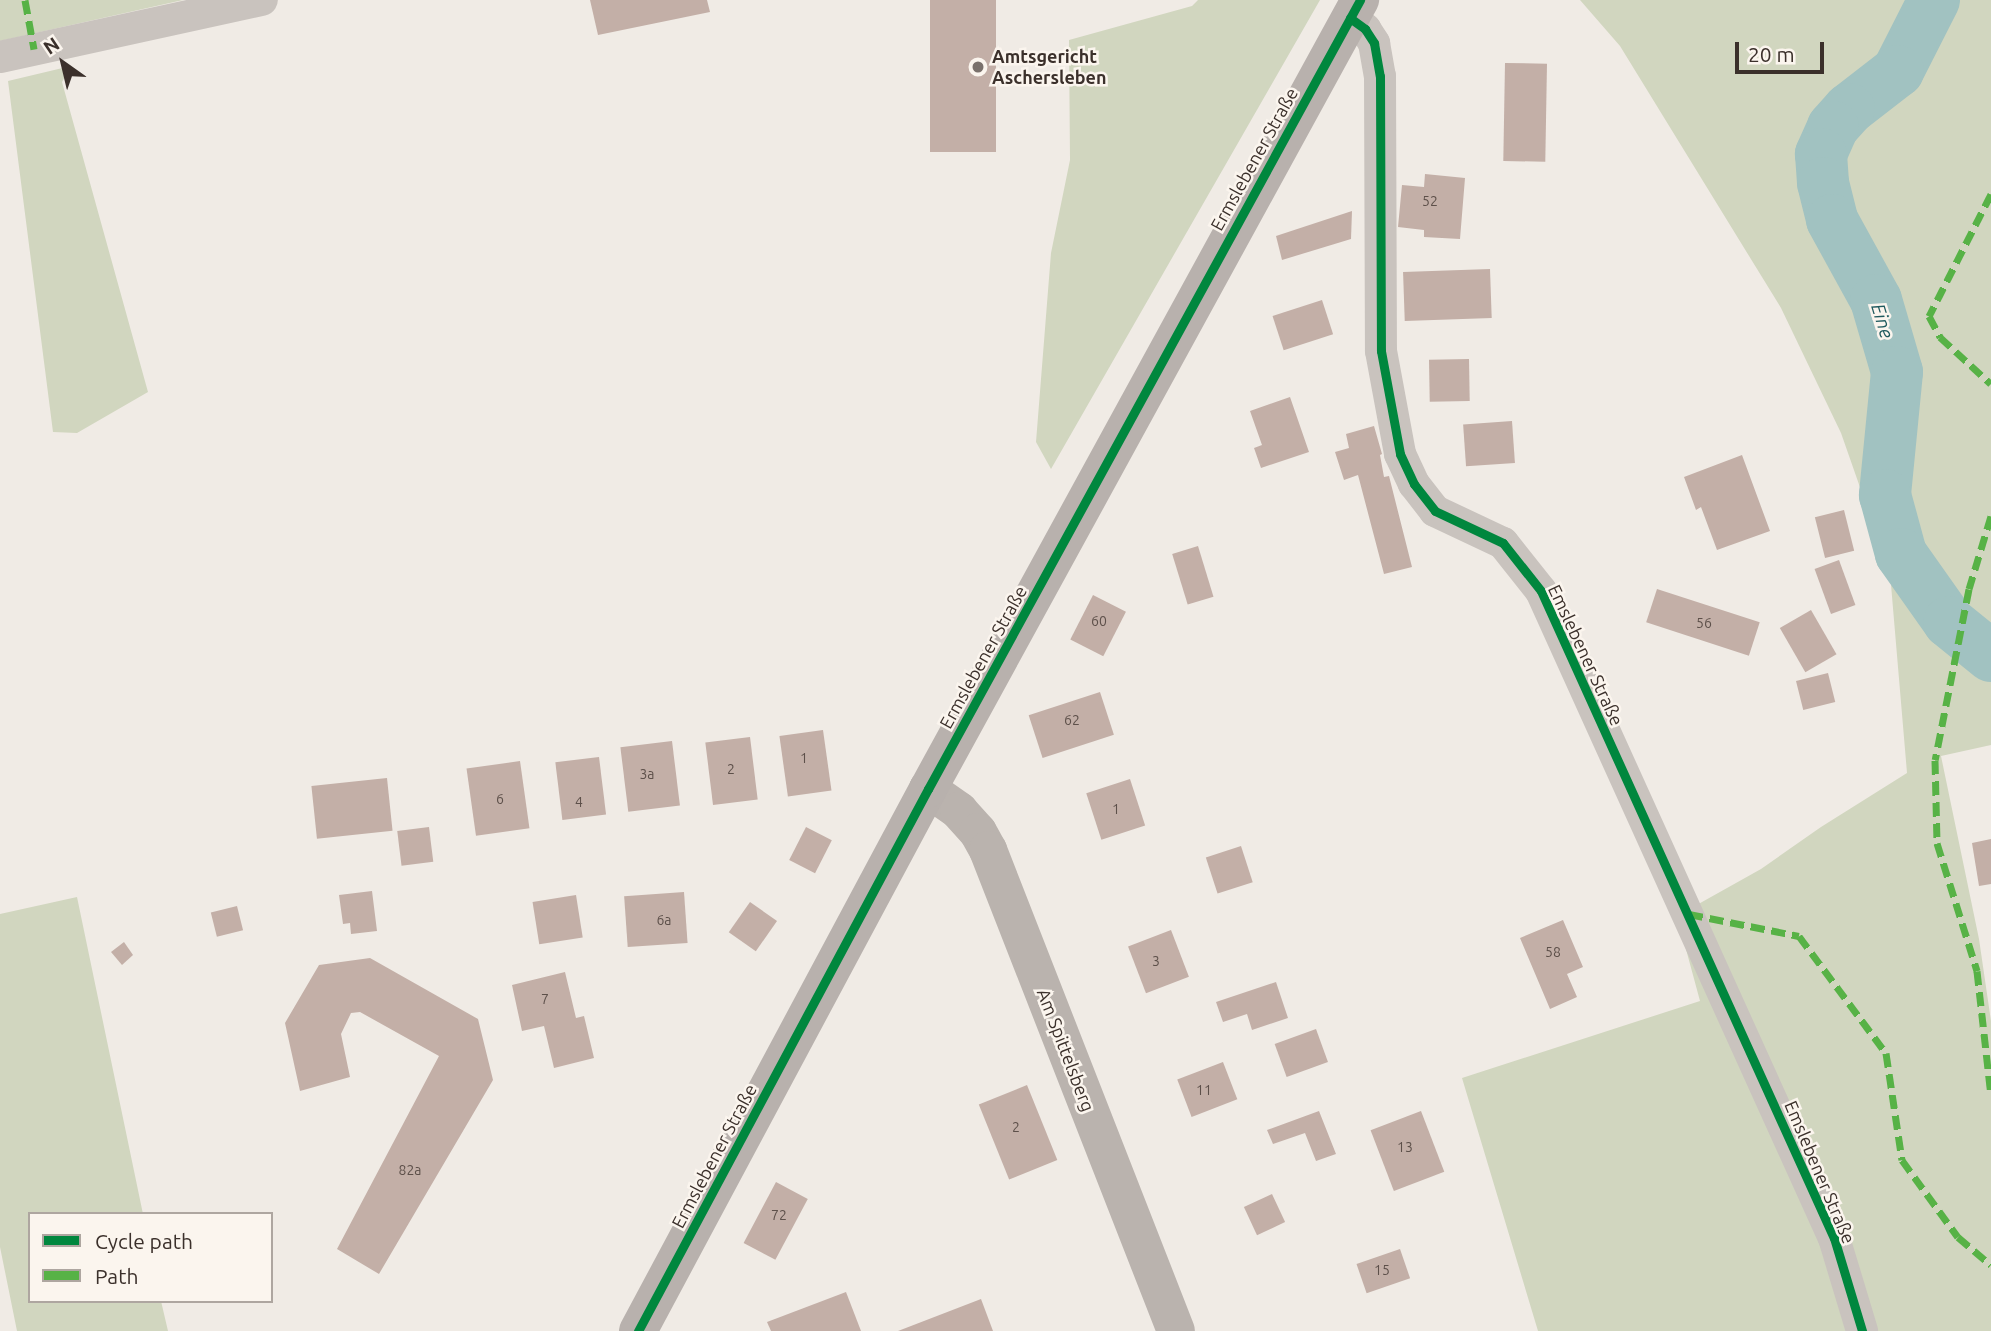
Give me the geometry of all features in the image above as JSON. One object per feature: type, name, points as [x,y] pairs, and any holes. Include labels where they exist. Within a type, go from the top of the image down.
[{"type":"main road","name":"Ermslebener Straße","points":[[638,1331],[928,789],[1355,9]]},
{"type":"main road","name":"Am Spittelsberg","points":[[928,789],[959,811],[978,832],[988,850],[1176,1331]]},
{"type":"street","points":[[0,57],[262,0]]},
{"type":"street","name":"Emslebener Straße","points":[[1355,9],[1374,43],[1380,76],[1381,351],[1400,454],[1414,484],[1435,512],[1503,542],[1541,591],[1834,1238],[1862,1331]]},
{"type":"green space","points":[[0,0],[183,0],[0,41]]},
{"type":"green space","points":[[1198,0],[1320,0],[1051,469],[1036,442],[1051,253],[1070,160],[1069,40],[1192,6]]},
{"type":"green space","points":[[1580,0],[1991,0],[1991,745],[1941,756],[1979,939],[1991,1021],[1991,1331],[1538,1331],[1462,1078],[1700,1001],[1677,916],[1761,869],[1821,827],[1907,773],[1890,573],[1841,433],[1781,308],[1620,46]]},
{"type":"green space","points":[[71,66],[62,82],[148,392],[77,433],[53,432],[8,81]]},
{"type":"green space","points":[[77,897],[143,1212],[28,1212],[28,1303],[161,1303],[168,1331],[17,1331],[0,1247],[0,914]]},
{"type":"building","points":[[590,0],[707,0],[710,12],[598,35]]},
{"type":"building","name":"Amtsgericht Aschersleben","points":[[930,0],[996,0],[996,152],[930,152]]},
{"type":"building","points":[[1505,63],[1547,64],[1545,162],[1503,161]]},
{"type":"building","points":[[1425,174],[1465,178],[1460,239],[1424,237],[1424,230],[1398,227],[1402,185],[1424,187]]},
{"type":"building","points":[[1352,211],[1351,239],[1282,260],[1276,236]]},
{"type":"building","points":[[1490,269],[1492,318],[1405,321],[1403,272]]},
{"type":"building","points":[[1322,300],[1333,334],[1284,350],[1273,316]]},
{"type":"building","points":[[1469,359],[1470,401],[1430,402],[1429,360]]},
{"type":"building","points":[[1290,397],[1309,452],[1261,468],[1254,448],[1262,445],[1250,411]]},
{"type":"building","points":[[1512,421],[1515,463],[1466,466],[1463,424]]},
{"type":"building","points":[[1374,426],[1382,454],[1384,477],[1389,476],[1412,567],[1384,574],[1358,475],[1344,480],[1335,452],[1349,448],[1346,434]]},
{"type":"building","points":[[1742,455],[1770,531],[1717,550],[1701,507],[1696,510],[1684,477]]},
{"type":"building","points":[[1844,510],[1854,551],[1825,558],[1815,517]]},
{"type":"building","points":[[1198,546],[1213,597],[1188,605],[1172,554]]},
{"type":"building","points":[[1839,560],[1855,605],[1831,614],[1815,569]]},
{"type":"building","points":[[1657,589],[1760,622],[1749,656],[1646,622]]},
{"type":"building","points":[[1093,595],[1126,612],[1103,656],[1070,640]]},
{"type":"building","points":[[1811,610],[1836,654],[1805,672],[1780,628]]},
{"type":"building","points":[[1828,673],[1835,702],[1803,710],[1796,681]]},
{"type":"building","points":[[1100,692],[1114,735],[1043,758],[1029,715]]},
{"type":"building","points":[[823,730],[831,790],[788,797],[779,736]]},
{"type":"building","points":[[750,737],[758,800],[713,805],[705,742]]},
{"type":"building","points":[[672,741],[680,806],[628,812],[620,747]]},
{"type":"building","points":[[599,757],[606,815],[562,820],[555,762]]},
{"type":"building","points":[[520,761],[529,828],[476,836],[467,769]]},
{"type":"building","points":[[387,778],[393,831],[317,839],[311,786]]},
{"type":"building","points":[[1130,779],[1145,826],[1101,840],[1086,793]]},
{"type":"building","points":[[429,827],[433,862],[402,866],[397,831]]},
{"type":"building","points":[[806,827],[832,840],[815,873],[789,860]]},
{"type":"building","points":[[1991,839],[1991,884],[1979,886],[1972,843]]},
{"type":"building","points":[[1241,846],[1253,882],[1218,894],[1206,857]]},
{"type":"building","points":[[372,891],[377,931],[351,934],[350,923],[343,924],[339,895]]},
{"type":"building","points":[[684,892],[688,943],[628,947],[624,896]]},
{"type":"building","points":[[576,895],[583,937],[539,944],[533,902]]},
{"type":"building","points":[[750,902],[777,921],[756,951],[729,932]]},
{"type":"building","points":[[237,906],[243,930],[217,937],[211,913]]},
{"type":"building","points":[[1563,920],[1583,967],[1567,974],[1577,997],[1550,1009],[1520,938]]},
{"type":"building","points":[[1171,930],[1189,977],[1146,993],[1128,946]]},
{"type":"building","points":[[124,942],[133,955],[122,965],[111,952]]},
{"type":"building","points":[[370,958],[478,1019],[493,1080],[379,1274],[337,1249],[439,1056],[360,1012],[351,1013],[341,1034],[350,1077],[300,1091],[285,1023],[319,965]]},
{"type":"building","points":[[565,972],[576,1018],[584,1016],[594,1058],[554,1068],[544,1026],[522,1031],[512,985]]},
{"type":"building","points":[[1276,982],[1288,1018],[1252,1030],[1247,1014],[1223,1022],[1216,1002]]},
{"type":"building","points":[[1316,1029],[1328,1062],[1287,1077],[1275,1044]]},
{"type":"building","points":[[1223,1062],[1237,1099],[1192,1117],[1177,1080]]},
{"type":"building","points":[[1027,1085],[1057,1160],[1009,1180],[979,1104]]},
{"type":"building","points":[[1319,1111],[1336,1154],[1316,1161],[1305,1133],[1273,1144],[1267,1130]]},
{"type":"building","points":[[1421,1111],[1444,1172],[1394,1191],[1371,1130]]},
{"type":"building","points":[[776,1182],[808,1199],[775,1260],[744,1243]]},
{"type":"building","points":[[1272,1194],[1285,1222],[1257,1235],[1244,1207]]},
{"type":"building","points":[[1400,1249],[1410,1278],[1367,1293],[1357,1264]]},
{"type":"building","points":[[846,1292],[861,1331],[771,1331],[767,1322]]},
{"type":"building","points":[[981,1299],[993,1331],[898,1331]]},
{"type":"waterway","name":"Eine","points":[[1934,0],[1898,71],[1849,109],[1833,127],[1821,154],[1823,183],[1832,220],[1876,300],[1897,372],[1885,495],[1901,554],[1949,622],[1991,656]]},
{"type":"marked path","points":[[25,0],[34,49]]},
{"type":"marked path","points":[[1991,194],[1929,316],[1940,337],[1991,384]]},
{"type":"marked path","points":[[1991,516],[1969,589],[1935,760],[1937,843],[1977,971],[1991,1096]]},
{"type":"marked path","points":[[1689,914],[1799,936],[1886,1053],[1902,1160],[1958,1237],[1991,1265]]},
{"type":"cycle path","points":[[638,1331],[928,789],[1360,0]]},
{"type":"cycle path","points":[[1350,18],[1365,29],[1374,43],[1380,76],[1381,351],[1400,454],[1414,484],[1435,511],[1503,543],[1541,591],[1834,1238],[1862,1331]]},
{"type":"place","name":"Amtsgericht Aschersleben","points":[[978,67]]}]
